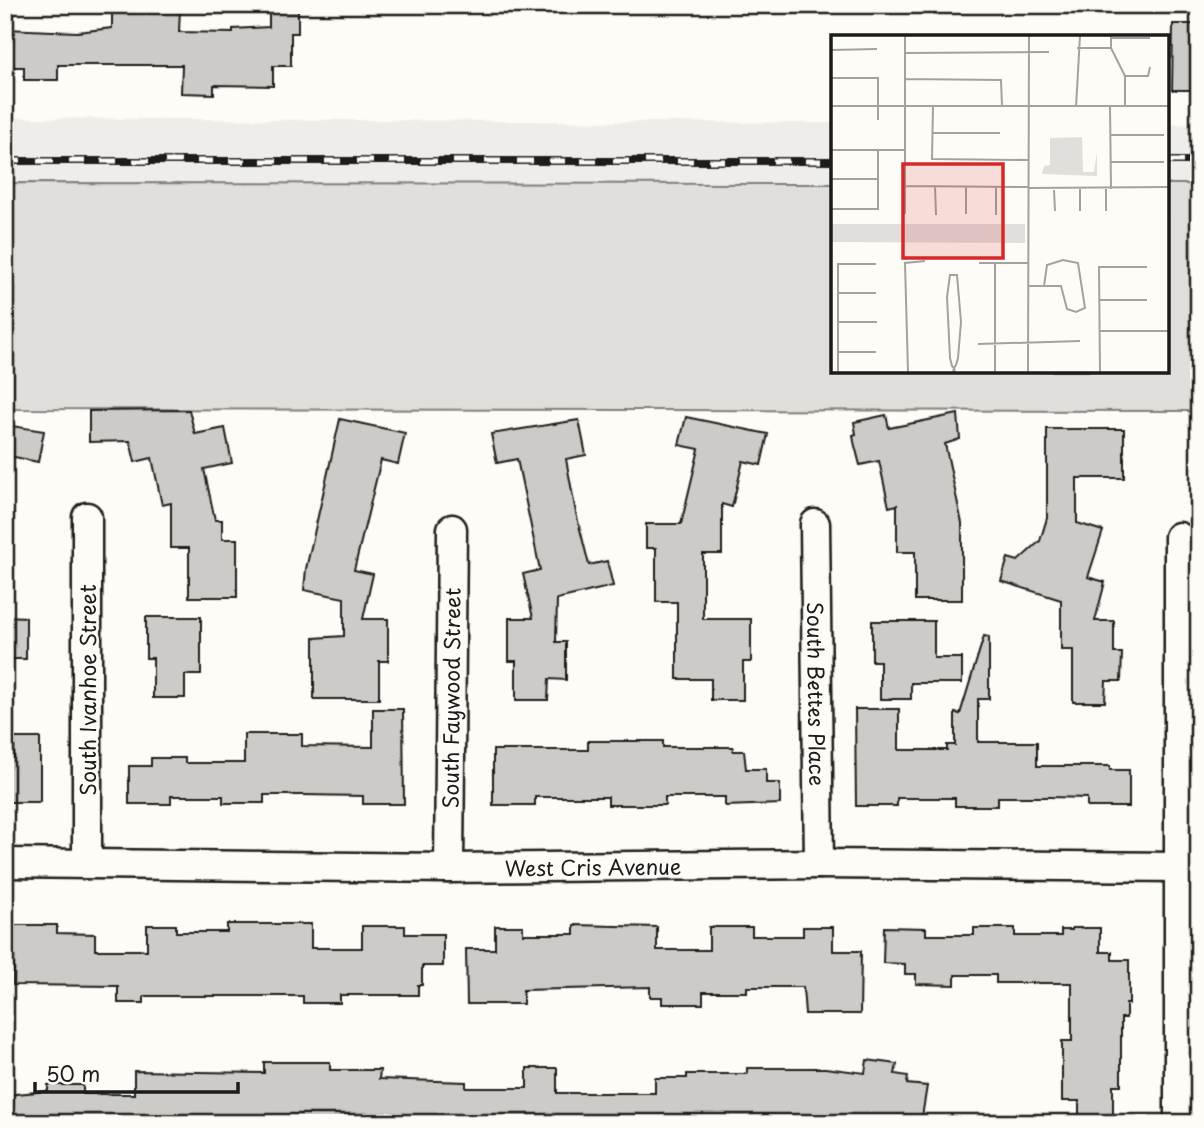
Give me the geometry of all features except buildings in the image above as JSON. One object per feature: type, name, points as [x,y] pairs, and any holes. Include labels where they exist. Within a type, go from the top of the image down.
[{"type":"street","name":"South Ivanhoe Street","points":[[87,517],[87,864]]},
{"type":"street","name":"South Bettes Place","points":[[815,524],[819,864]]},
{"type":"street","name":"South Faywood Street","points":[[449,868],[452,529]]},
{"type":"street","points":[[1179,537],[1179,1123]]},
{"type":"street","name":"West Cris Avenue","points":[[5,863],[449,868],[819,864],[1180,867]]},
{"type":"shaded area","points":[[5,118],[831,123],[831,184],[5,183]]},
{"type":"shaded area","points":[[1169,124],[1199,125],[1199,184],[1169,184]]},
{"type":"shaded area","points":[[5,183],[831,184],[831,373],[1169,373],[1169,184],[1199,184],[1199,411],[5,409]]},
{"type":"railway","points":[[5,161],[831,161]]},
{"type":"railway","points":[[1169,161],[1199,161]]}]
